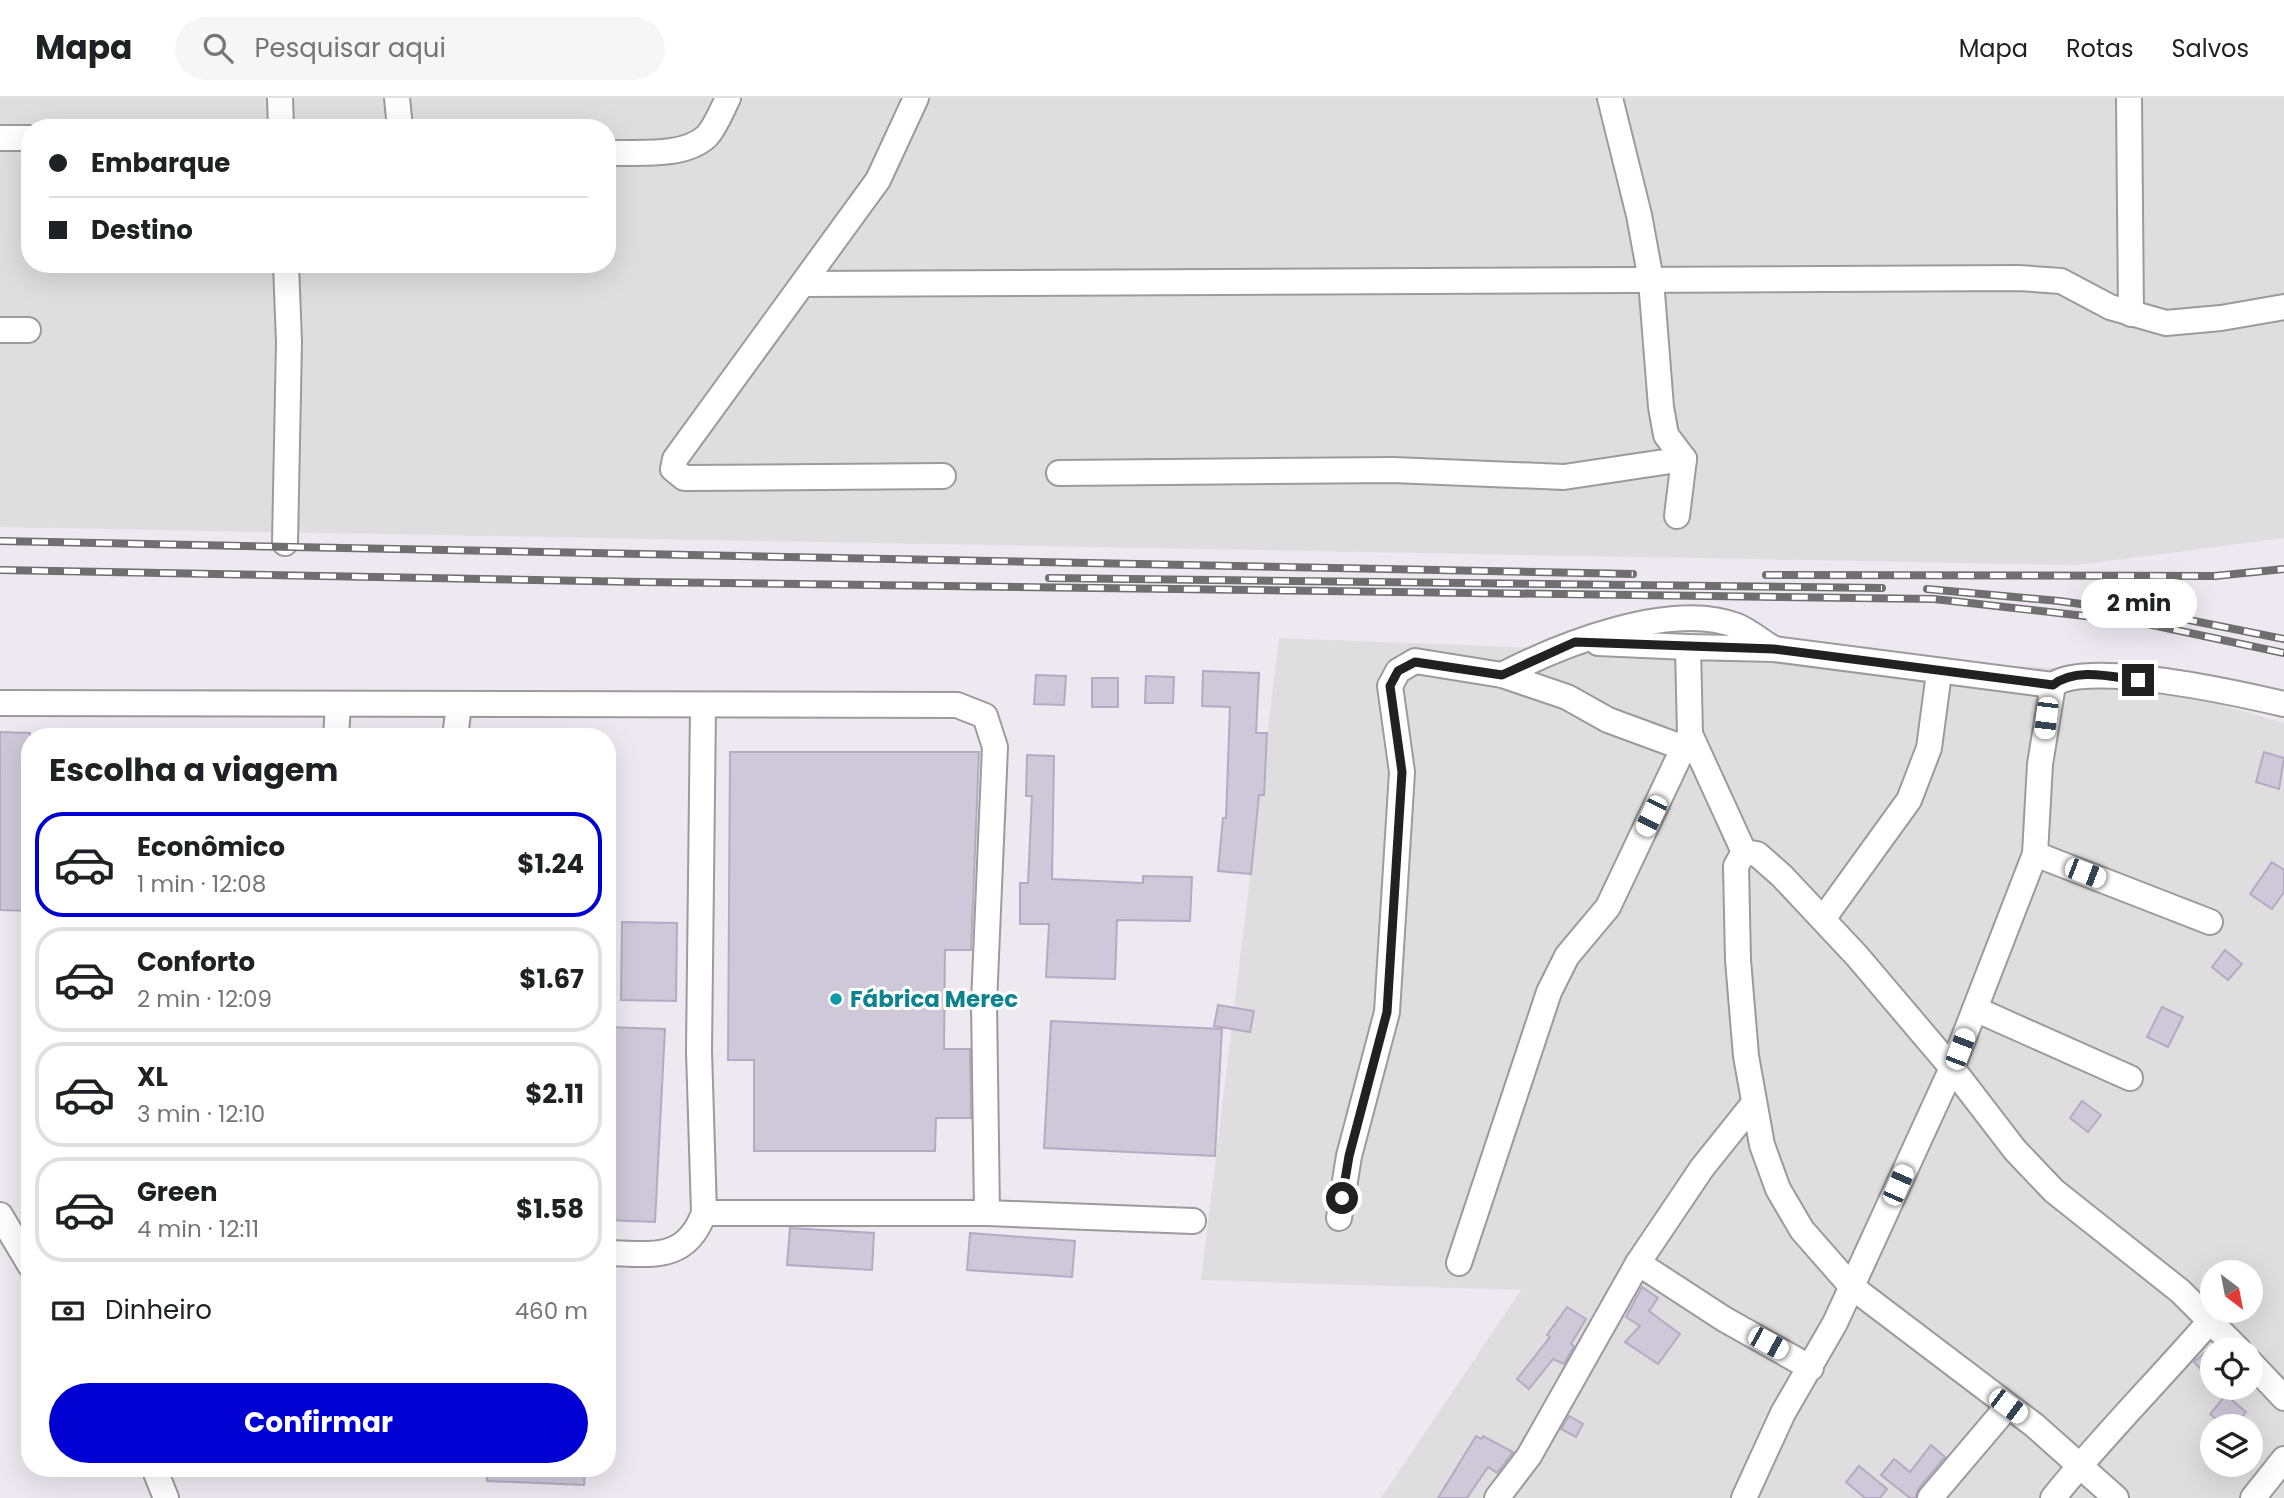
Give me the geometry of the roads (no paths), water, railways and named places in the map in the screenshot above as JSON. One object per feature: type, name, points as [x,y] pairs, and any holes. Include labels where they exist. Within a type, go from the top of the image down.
[{"type":"street","points":[[280,98],[281,119]]},
{"type":"street","points":[[397,98],[399,119]]},
{"type":"street","points":[[616,153],[657,152],[696,145],[709,134],[728,98]]},
{"type":"street","points":[[916,98],[878,180],[676,459],[673,469],[684,478],[943,476]]},
{"type":"street","points":[[1611,98],[1639,215],[1651,280],[1661,407],[1666,435],[1684,459],[1677,516]]},
{"type":"street","points":[[2129,98],[2131,314]]},
{"type":"street","points":[[0,138],[21,138]]},
{"type":"street","points":[[285,543],[289,342],[286,273]]},
{"type":"street","points":[[804,284],[2019,278],[2061,281],[2131,314],[2166,323],[2221,318],[2284,307]]},
{"type":"street","points":[[0,330],[29,330]]},
{"type":"street","points":[[1059,473],[1393,470],[1564,477],[1684,459]]},
{"type":"street","points":[[1502,675],[1575,642],[1630,626],[1716,621],[1738,626],[1774,649]]},
{"type":"street","points":[[1575,642],[1774,649],[1939,673],[2053,685]]},
{"type":"street","points":[[1459,1263],[1549,992],[1567,956],[1608,907],[1687,741],[1688,647]]},
{"type":"street","points":[[1339,1219],[1349,1156],[1387,1012],[1402,772],[1390,686],[1398,671],[1415,662],[1502,675],[1567,697],[1608,720],[1687,741],[1744,852]]},
{"type":"street","points":[[1823,919],[1909,800],[1929,748],[1939,673]]},
{"type":"street","points":[[1744,1498],[1783,1413],[1811,1368],[1852,1287],[1952,1068],[2035,854],[2040,764],[2053,685],[2062,678],[2090,675],[2211,688],[2284,704]]},
{"type":"street","points":[[0,703],[703,707],[957,705],[985,716],[995,747],[984,1003],[987,1213]]},
{"type":"street","points":[[337,728],[338,705]]},
{"type":"street","points":[[456,728],[459,705]]},
{"type":"street","points":[[616,1253],[661,1254],[682,1247],[697,1231],[704,1213],[699,1051],[703,707]]},
{"type":"street","points":[[1744,852],[1758,854],[1823,919],[1952,1068],[2015,1150],[2054,1191],[2200,1310]]},
{"type":"street","points":[[1744,852],[1736,866],[1738,947],[1746,1056],[1762,1145],[1778,1189],[1802,1230],[1852,1287],[2008,1406],[2116,1498]]},
{"type":"street","points":[[2035,854],[2210,922]]},
{"type":"street","points":[[1975,1009],[2130,1078]]},
{"type":"street","points":[[1497,1498],[1529,1456],[1638,1262],[1702,1168],[1754,1103]]},
{"type":"street","points":[[704,1213],[987,1213],[1193,1221]]},
{"type":"street","points":[[0,1215],[21,1250]]},
{"type":"street","points":[[1638,1262],[1724,1320],[1811,1368]]},
{"type":"street","points":[[2053,1498],[2208,1323]]},
{"type":"street","points":[[2214,1323],[2227,1337]]},
{"type":"street","points":[[2263,1376],[2284,1398]]},
{"type":"street","points":[[1930,1498],[2008,1406]]},
{"type":"street","points":[[2253,1498],[2284,1459]]},
{"type":"street","points":[[158,1477],[166,1498]]},
{"type":"railway","points":[[0,541],[1633,574]]},
{"type":"railway","points":[[1766,575],[2215,576],[2284,569]]},
{"type":"railway","points":[[0,570],[642,582],[1934,599],[2138,622],[2284,653]]},
{"type":"railway","points":[[1049,578],[1882,588]]},
{"type":"railway","points":[[1927,589],[2059,601],[2169,616],[2284,639]]},
{"type":"place","name":"Fábrica Merec","points":[[836,999]]}]
